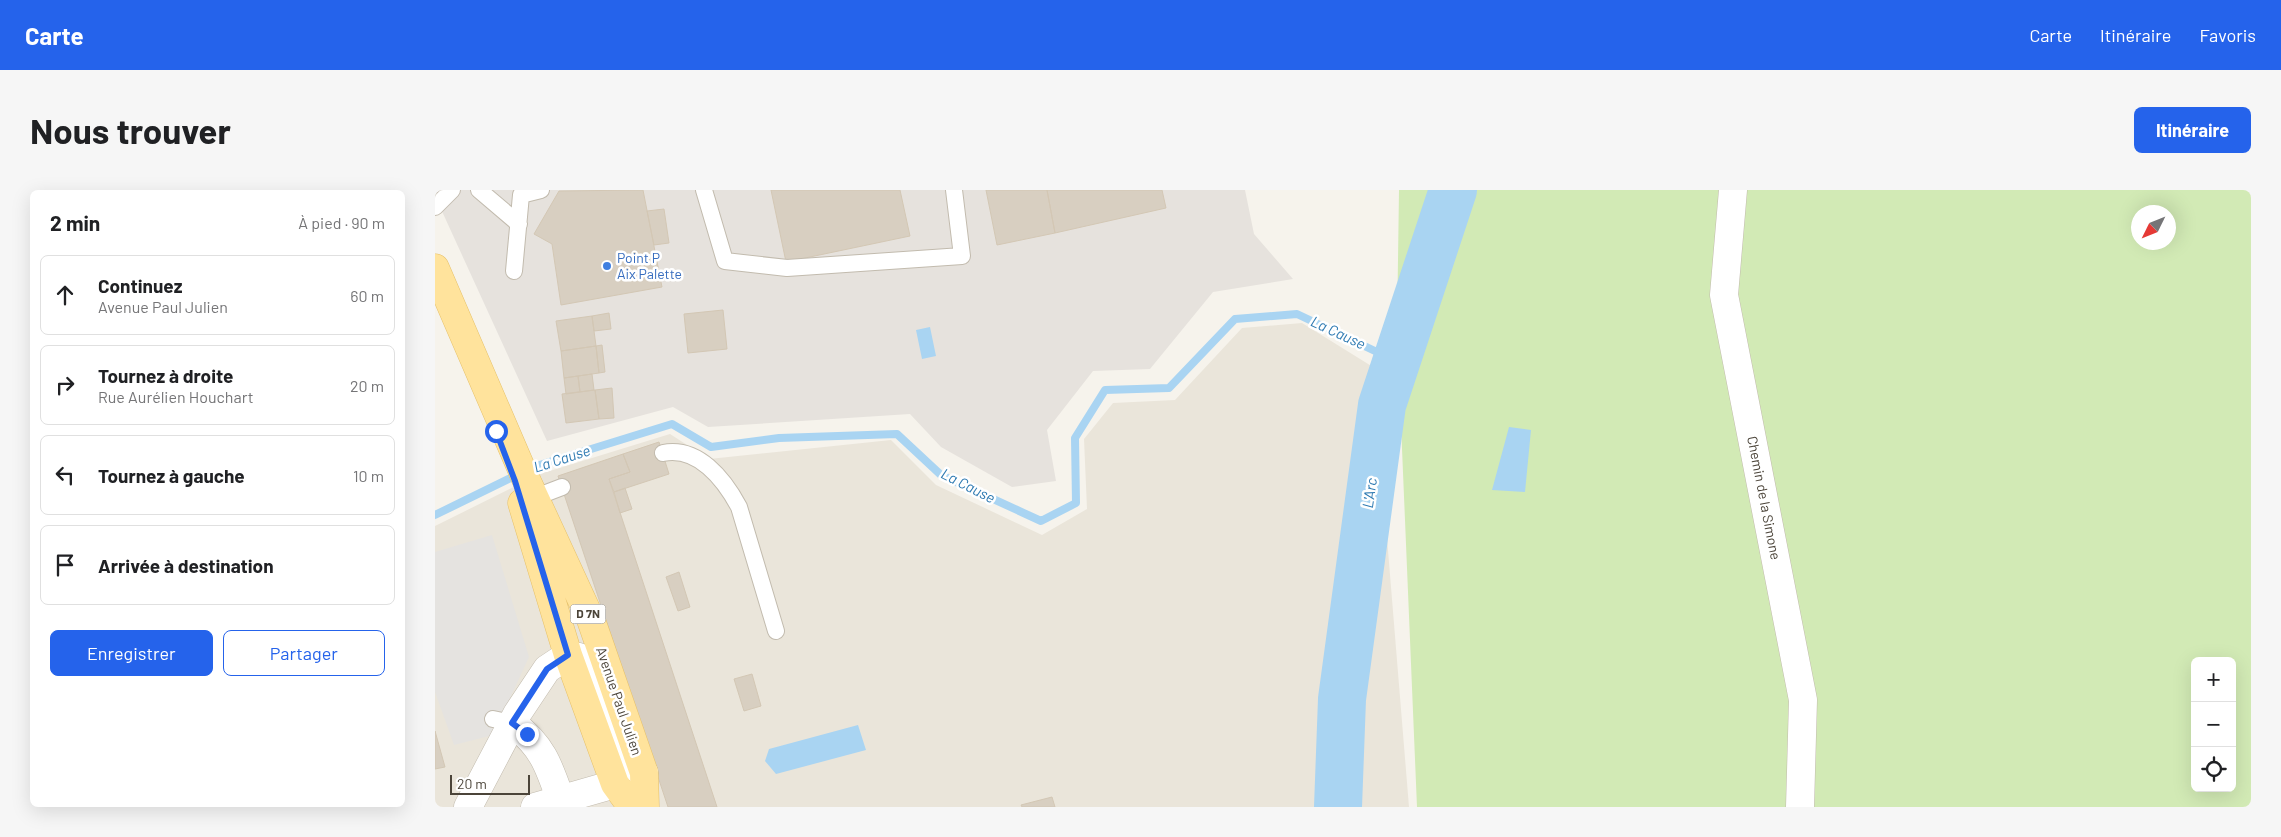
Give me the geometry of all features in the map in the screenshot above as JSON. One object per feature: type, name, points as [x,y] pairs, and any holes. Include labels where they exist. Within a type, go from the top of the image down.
[{"type":"main road","name":"Avenue Paul Julien","points":[[435,268],[524,490],[591,620],[632,769],[645,807]]},
{"type":"main road","name":"Avenue Paul Julien","points":[[435,297],[500,428]]},
{"type":"main road","name":"Avenue Paul Julien","points":[[524,490],[568,655],[632,769],[632,807]]},
{"type":"street","name":"Chemin de la Simone","points":[[1733,190],[1724,295],[1803,700],[1800,807]]},
{"type":"street","points":[[468,807],[503,721],[547,669],[568,655]]},
{"type":"street","points":[[503,721],[527,734],[548,761],[561,801]]},
{"type":"street","points":[[535,807],[561,801],[632,769]]},
{"type":"lane","points":[[435,207],[452,190]]},
{"type":"lane","points":[[479,190],[519,224]]},
{"type":"lane","points":[[514,271],[521,195],[541,190]]},
{"type":"lane","points":[[704,190],[725,262],[787,268],[961,256],[954,190]]},
{"type":"lane","points":[[663,453],[677,451],[695,458],[716,474],[731,492],[739,507],[776,631]]},
{"type":"lane","points":[[524,490],[562,487]]},
{"type":"shaded area","points":[[435,190],[1245,190],[1254,234],[1293,279],[1213,292],[1150,369],[1093,371],[1047,430],[1056,481],[1012,487],[941,447],[910,414],[708,427],[673,407],[547,441],[435,196]]},
{"type":"shaded area","points":[[1302,323],[1373,367],[1409,807],[435,807],[435,526],[540,474],[670,434],[709,459],[891,440],[936,485],[1042,535],[1087,509],[1084,439],[1113,403],[1175,400],[1242,328]]},
{"type":"shaded area","points":[[492,535],[529,657],[493,735],[454,745],[435,692],[435,552]]},
{"type":"green space","points":[[1399,190],[2251,190],[2251,807],[1417,807],[1397,329]]},
{"type":"water","points":[[930,327],[936,356],[922,359],[916,330]]},
{"type":"water","points":[[1509,427],[1531,430],[1525,492],[1492,490]]},
{"type":"water","points":[[858,725],[866,750],[776,774],[765,761],[769,749]]},
{"type":"building","name":"Point P Aix Palette","points":[[643,190],[662,287],[561,305],[552,244],[534,234],[559,191]]},
{"type":"building","points":[[771,190],[900,190],[910,236],[786,262]]},
{"type":"building","points":[[986,190],[1047,190],[1055,233],[997,245]]},
{"type":"building","points":[[1047,190],[1162,190],[1166,208],[1055,233]]},
{"type":"building","points":[[664,209],[669,243],[654,245],[647,211]]},
{"type":"building","points":[[723,310],[727,349],[688,353],[684,314]]},
{"type":"building","points":[[609,313],[611,329],[594,331],[592,316]]},
{"type":"building","points":[[592,316],[596,346],[561,351],[556,321]]},
{"type":"building","points":[[602,345],[605,372],[599,373],[596,346]]},
{"type":"building","points":[[596,346],[599,373],[564,378],[561,351]]},
{"type":"building","points":[[592,374],[594,390],[580,392],[578,376]]},
{"type":"building","points":[[578,376],[580,392],[566,394],[564,378]]},
{"type":"building","points":[[612,388],[614,418],[599,419],[595,390]]},
{"type":"building","points":[[595,390],[599,419],[566,423],[562,394]]},
{"type":"building","points":[[659,442],[669,474],[614,492],[609,479],[630,472],[623,454]]},
{"type":"building","points":[[623,454],[630,472],[609,479],[717,807],[668,807],[558,476]]},
{"type":"building","points":[[625,488],[632,509],[620,513],[614,492]]},
{"type":"building","points":[[679,572],[690,607],[678,611],[666,577]]},
{"type":"building","points":[[752,674],[761,706],[744,711],[734,679]]},
{"type":"building","points":[[435,731],[445,767],[435,769]]},
{"type":"building","points":[[1052,797],[1055,807],[1022,807],[1021,805]]},
{"type":"waterway","name":"L'Arc","points":[[1338,807],[1342,699],[1382,405],[1453,190]]},
{"type":"waterway","name":"La Cause","points":[[435,515],[533,467],[672,424],[711,447],[779,438],[897,434],[941,475],[1041,521],[1076,503],[1075,438],[1105,390],[1169,388],[1235,319],[1297,314],[1396,361]]},
{"type":"place","name":"Point P Aix Palette","points":[[607,266]]},
{"type":"route","points":[[496,431],[515,481],[568,655],[547,669],[512,723],[527,734]]}]
